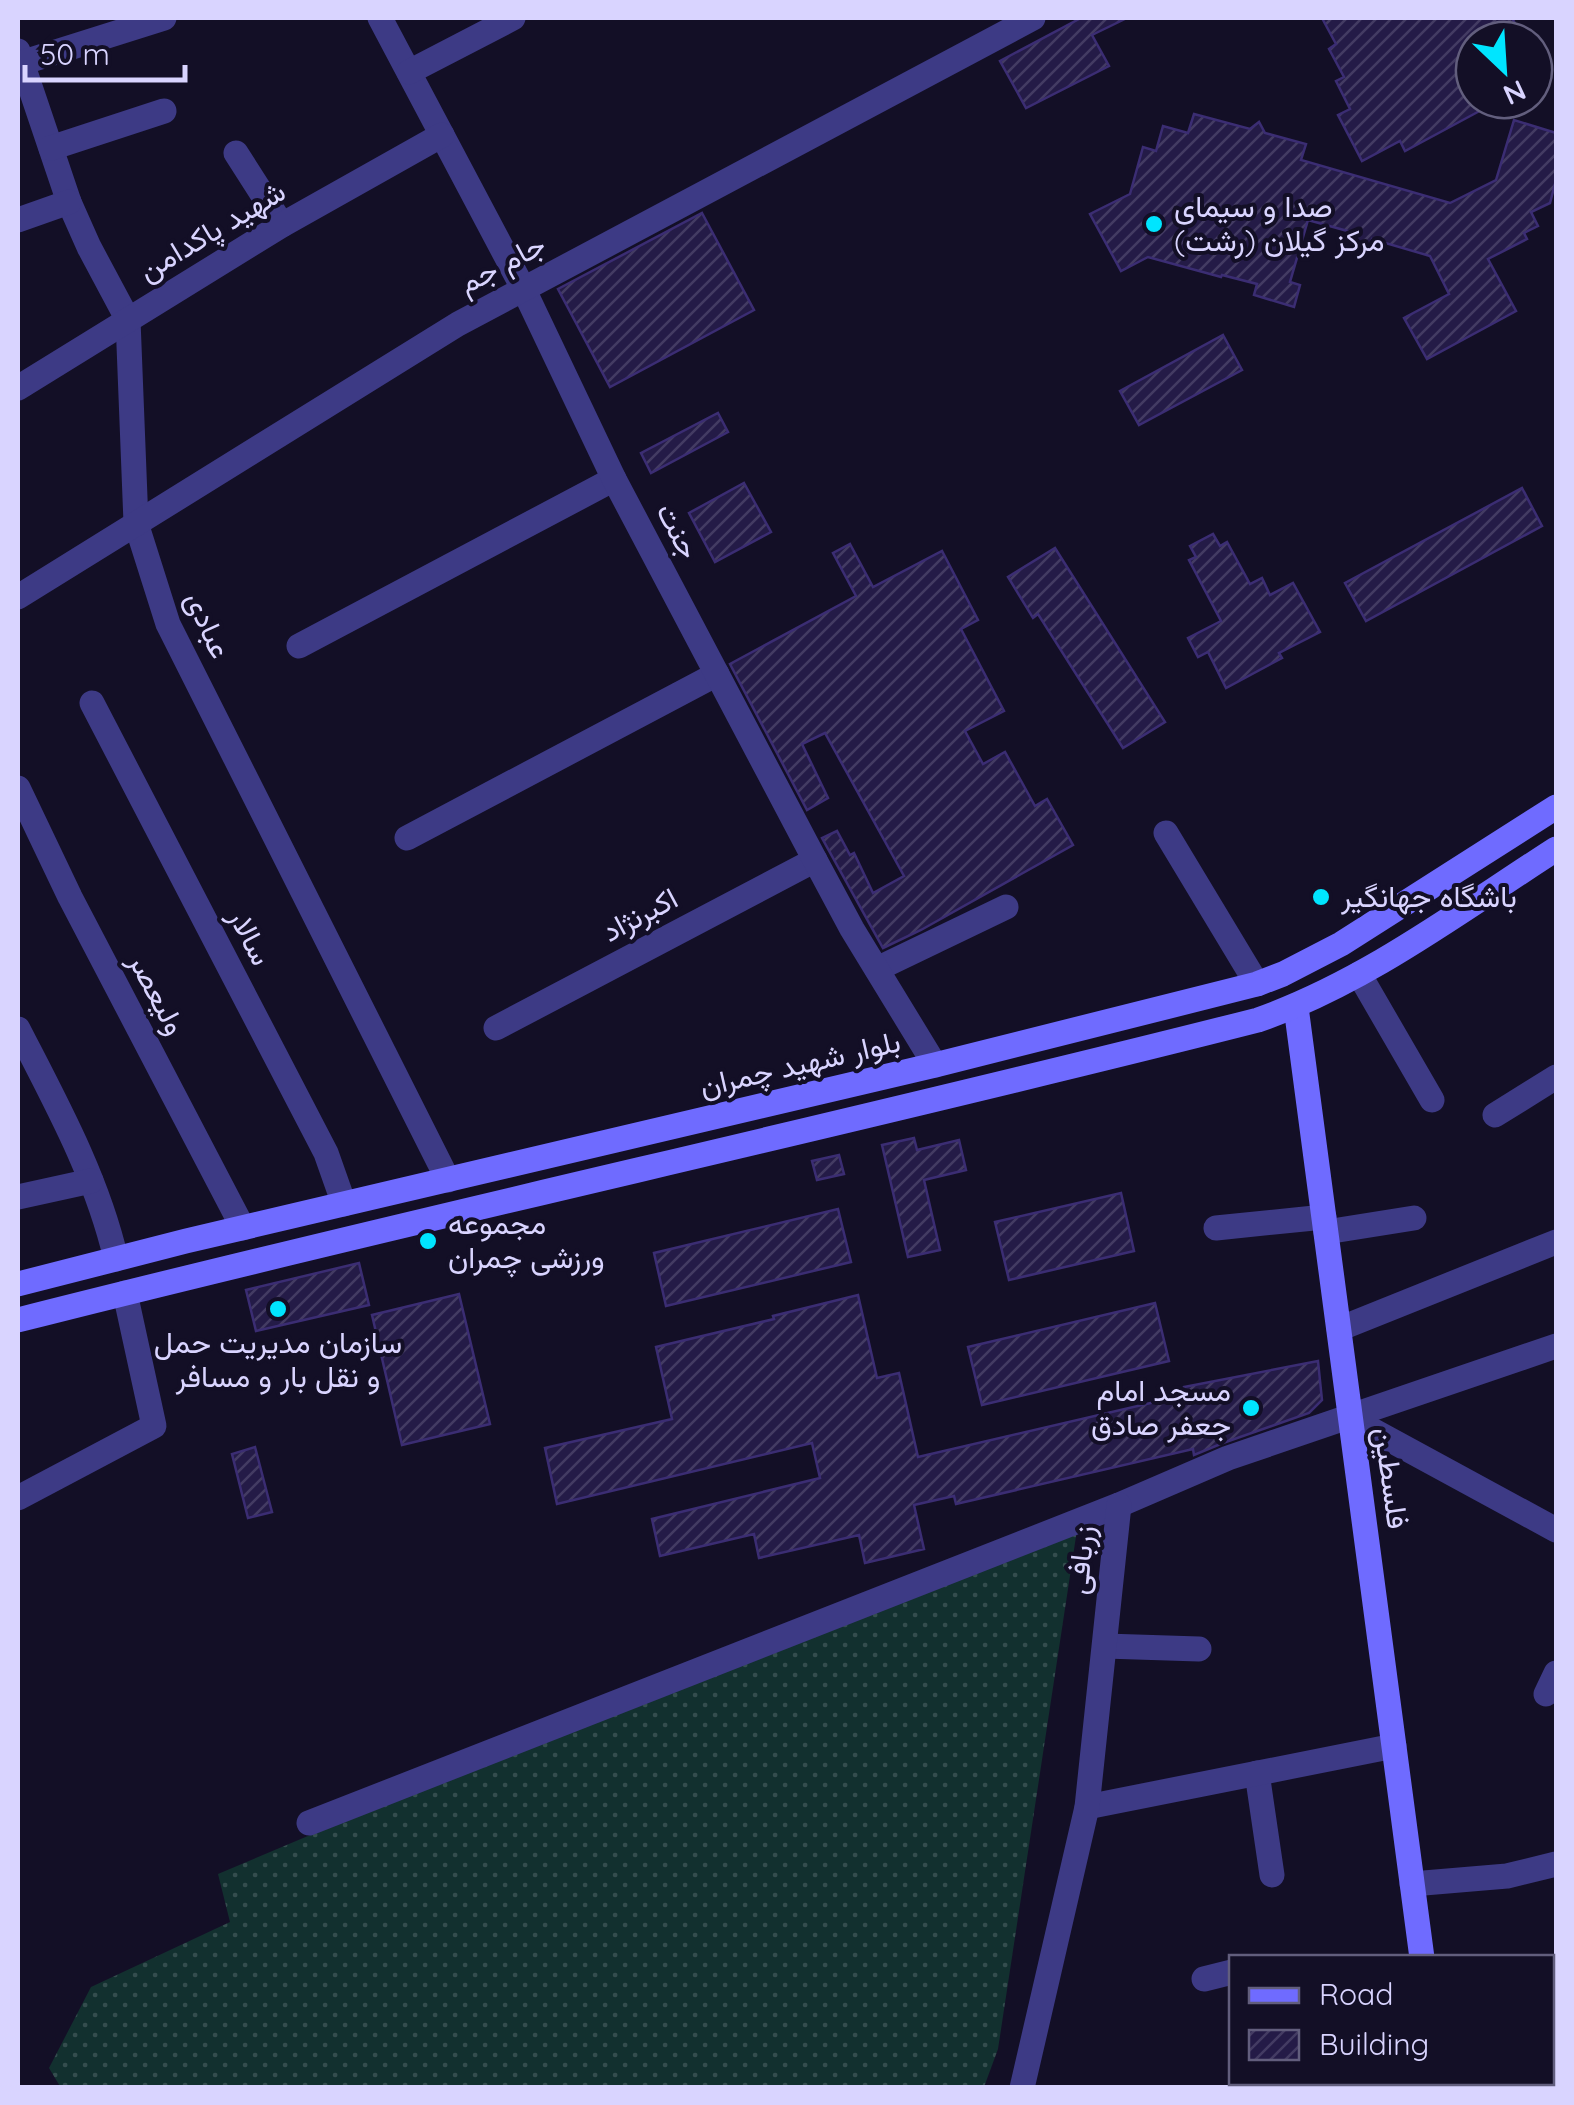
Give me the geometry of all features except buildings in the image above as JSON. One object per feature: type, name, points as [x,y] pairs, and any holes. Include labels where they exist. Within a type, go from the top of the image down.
[{"type":"main road","name":"بلوار شهید چمران","points":[[18,1283],[935,1065],[1257,984],[1341,944],[1556,807]]},
{"type":"main road","points":[[18,1320],[1258,1020],[1296,1007],[1360,974],[1556,848]]},
{"type":"main road","name":"فلسطین","points":[[1296,1007],[1422,1955]]},
{"type":"main road","points":[[935,1065],[944,1099]]},
{"type":"main road","points":[[818,1093],[826,1127]]},
{"type":"main road","points":[[244,1228],[251,1262]]},
{"type":"main road","points":[[186,1241],[194,1275]]},
{"type":"main road","points":[[116,1259],[125,1293]]},
{"type":"street","points":[[19,59],[112,25],[164,18]]},
{"type":"street","name":"جنت","points":[[380,18],[524,290],[614,479],[815,860],[935,1065]]},
{"type":"street","points":[[409,72],[514,18]]},
{"type":"street","name":"جام جم","points":[[18,597],[458,324],[1033,18]]},
{"type":"street","name":"عبادی","points":[[19,59],[70,202],[128,320],[136,523],[168,624],[448,1180]]},
{"type":"street","points":[[51,148],[164,112]]},
{"type":"street","name":"شهید پاکدامن","points":[[18,388],[282,225],[442,135]]},
{"type":"street","points":[[236,154],[282,225]]},
{"type":"street","points":[[18,220],[70,202]]},
{"type":"street","points":[[299,646],[614,479]]},
{"type":"street","points":[[407,838],[717,674]]},
{"type":"street","name":"سالار","points":[[92,703],[318,1138],[344,1204]]},
{"type":"street","name":"ولیعصر","points":[[18,788],[70,898],[244,1228]]},
{"type":"street","points":[[1166,834],[1257,984]]},
{"type":"street","name":"اکبرنژاد","points":[[496,1028],[815,860]]},
{"type":"street","points":[[877,968],[1006,907]]},
{"type":"street","points":[[1360,974],[1432,1100]]},
{"type":"street","points":[[18,1029],[92,1181],[108,1222],[116,1259]]},
{"type":"street","points":[[1495,1115],[1556,1077]]},
{"type":"street","points":[[18,1196],[92,1181]]},
{"type":"street","points":[[1216,1228],[1414,1218]]},
{"type":"street","points":[[1339,1329],[1556,1242]]},
{"type":"street","points":[[18,1498],[154,1426],[125,1293]]},
{"type":"street","name":"زربافی","points":[[1022,2088],[1087,1807],[1120,1505],[1228,1458],[1556,1346]]},
{"type":"street","points":[[1350,1418],[1556,1530]]},
{"type":"street","points":[[309,1822],[1120,1505]]},
{"type":"street","points":[[1105,1646],[1199,1649]]},
{"type":"street","points":[[1087,1807],[1394,1746]]},
{"type":"street","points":[[1257,1773],[1272,1875]]},
{"type":"street","points":[[1412,1884],[1507,1876],[1556,1864]]},
{"type":"street","points":[[1204,1979],[1229,1973]]},
{"type":"green space","points":[[1080,1510],[998,2049],[984,2087],[61,2088],[49,2068],[91,1987],[230,1922],[218,1874]]},
{"type":"place","name":"صدا و سیمای مرکز گیلان (رشت)","points":[[1154,224]]},
{"type":"place","name":"باشگاه جهانگیر","points":[[1321,897]]},
{"type":"place","name":"مجموعه ورزشی چمران","points":[[428,1241]]},
{"type":"place","name":"سازمان مدیریت حمل و نقل بار و مسافر","points":[[278,1309]]},
{"type":"place","name":"مسجد امام جعفر صادق","points":[[1251,1408]]}]
